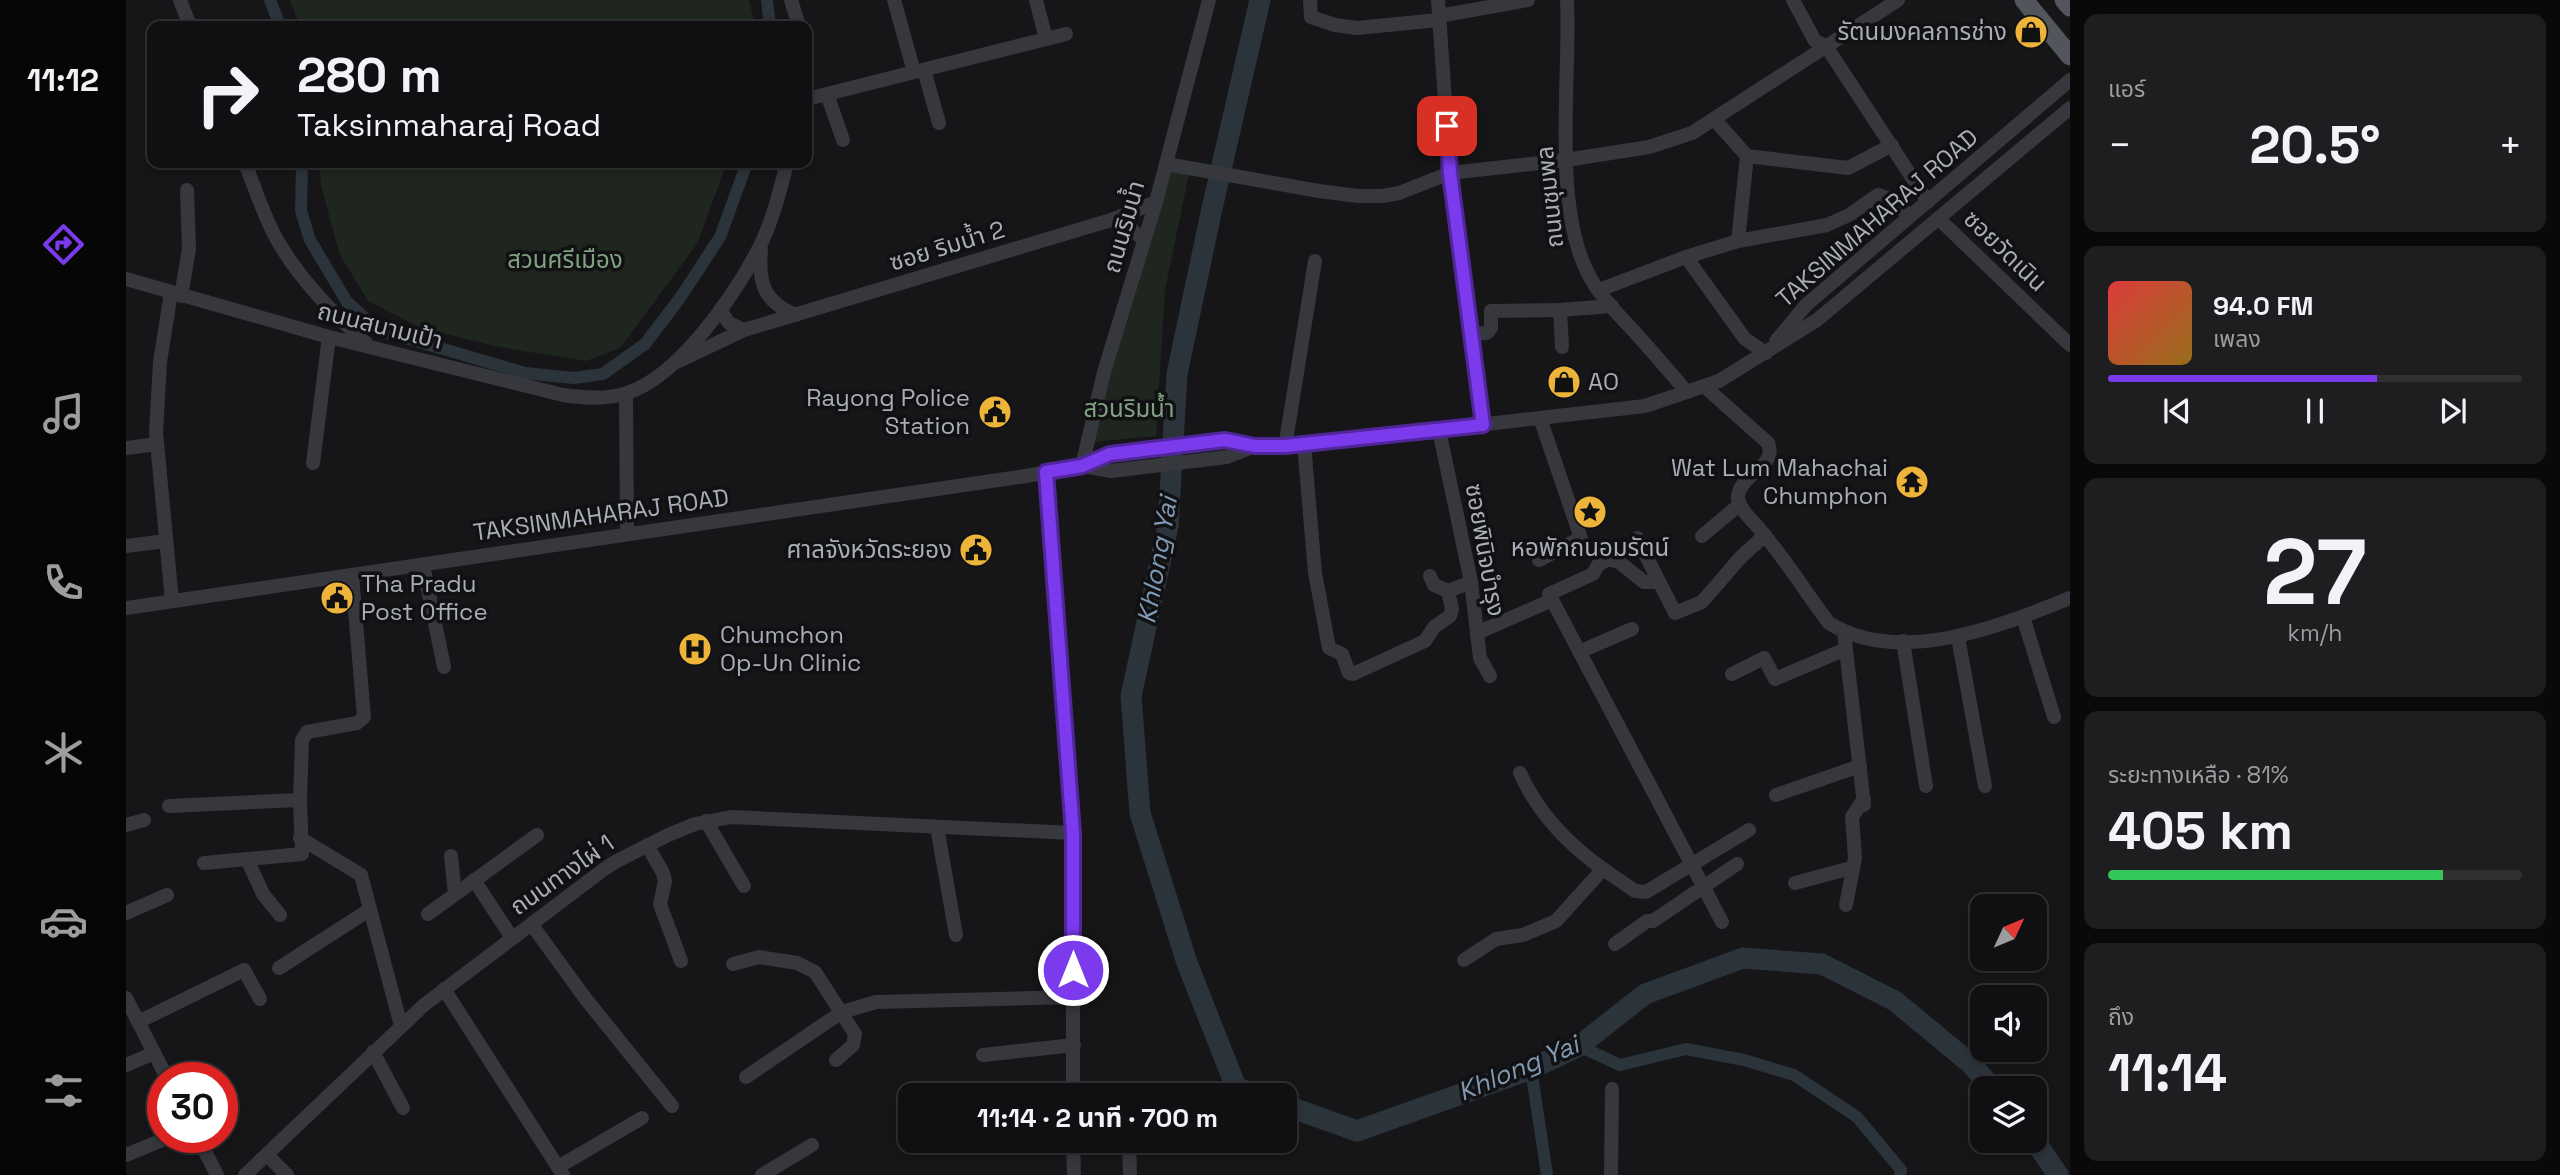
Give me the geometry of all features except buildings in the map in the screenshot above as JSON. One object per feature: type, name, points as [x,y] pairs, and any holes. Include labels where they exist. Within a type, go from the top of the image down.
[{"type":"main road","points":[[2024,0],[2070,56]]},
{"type":"main road","points":[[2064,0],[2070,7]]},
{"type":"street","points":[[180,0],[188,21]]},
{"type":"street","points":[[793,0],[798,21]]},
{"type":"street","points":[[894,0],[939,123]]},
{"type":"street","points":[[1036,0],[1046,39]]},
{"type":"street","name":"ถนนริมน้ำ","points":[[1082,466],[1104,372],[1156,202],[1209,0]]},
{"type":"street","points":[[1310,0],[1311,17],[1346,28],[1439,18],[1528,0]]},
{"type":"street","points":[[1438,0],[1450,173],[1483,425]]},
{"type":"street","name":"ถนนชุมพล","points":[[1567,0],[1569,55],[1566,160],[1570,219],[1575,243],[1581,261],[1599,290],[1687,392]]},
{"type":"street","points":[[1793,0],[1815,41],[1826,47],[1928,202]]},
{"type":"street","points":[[1166,164],[1358,196],[1382,196],[1399,193],[1450,173],[1566,160],[1664,144],[1692,133],[1898,0]]},
{"type":"street","points":[[812,98],[1066,34]]},
{"type":"street","name":"TAKSINMAHARAJ ROAD","points":[[126,608],[1046,472],[1082,466],[1110,454],[1225,440],[1255,446],[1285,446],[1645,406],[1719,380],[1766,353],[1806,305],[2070,80]]},
{"type":"street","points":[[828,94],[843,140]]},
{"type":"street","points":[[1686,257],[1745,339],[1766,353],[1817,320],[2070,108]]},
{"type":"street","points":[[1714,119],[1747,156],[1848,168],[1892,145]]},
{"type":"street","points":[[1738,241],[1747,156]]},
{"type":"street","points":[[247,168],[276,238],[296,268],[330,308],[372,348]]},
{"type":"street","points":[[670,366],[702,334],[731,295],[761,243],[786,168]]},
{"type":"street","points":[[172,601],[157,444],[159,373],[189,249],[187,190]]},
{"type":"street","points":[[1599,290],[1686,257],[1738,241],[1827,225],[1849,215],[1878,195],[1890,199],[1910,216]]},
{"type":"street","name":"ซอย ริมน้ำ 2","points":[[670,366],[744,330],[1111,220],[1156,202]]},
{"type":"street","name":"ซอยวัดเนิน","points":[[1939,219],[2070,345]]},
{"type":"street","points":[[1111,220],[1129,228],[1144,240]]},
{"type":"street","points":[[761,243],[759,268],[773,308],[769,323]]},
{"type":"street","points":[[1285,446],[1315,261]]},
{"type":"street","name":"ถนนสนามเป้า","points":[[126,279],[330,337],[563,395],[599,398],[626,394],[641,387],[670,366]]},
{"type":"street","points":[[731,295],[749,287],[766,293],[782,309],[796,315]]},
{"type":"street","points":[[1472,334],[1488,333],[1491,328],[1491,311],[1612,306]]},
{"type":"street","points":[[720,310],[729,323],[744,330]]},
{"type":"street","points":[[1560,310],[1562,347]]},
{"type":"street","points":[[313,463],[330,337]]},
{"type":"street","points":[[1704,386],[1768,443],[1772,451],[1770,458],[1741,487],[1739,505],[1765,535],[1829,623],[1844,632],[1886,641],[1958,637],[2023,617],[2070,598]]},
{"type":"street","points":[[626,394],[627,534]]},
{"type":"street","points":[[1539,560],[1581,538],[1540,418]]},
{"type":"street","name":"ซอยพินิจบำรุง","points":[[1438,429],[1471,582],[1479,658],[1490,676]]},
{"type":"street","points":[[126,449],[157,444]]},
{"type":"street","points":[[1304,444],[1315,573],[1329,648],[1342,654],[1349,673],[1353,674],[1425,641],[1434,628],[1450,616],[1452,608],[1448,590]]},
{"type":"street","name":"TAKSINMAHARAJ ROAD","points":[[1082,466],[1111,471],[1227,457],[1255,446]]},
{"type":"street","points":[[1046,472],[1073,833],[1073,1083]]},
{"type":"street","points":[[1702,536],[1739,505]]},
{"type":"street","points":[[1637,538],[1675,613],[1702,602],[1740,558],[1765,535]]},
{"type":"street","points":[[126,546],[166,541]]},
{"type":"street","points":[[1658,582],[1644,582],[1619,562],[1608,559],[1598,565],[1593,574],[1549,594],[1722,922]]},
{"type":"street","points":[[424,565],[444,667]]},
{"type":"street","points":[[204,863],[302,854],[302,740],[307,732],[357,723],[364,717],[352,575]]},
{"type":"street","points":[[1430,576],[1434,585],[1448,590],[1471,582]]},
{"type":"street","points":[[1477,633],[1552,600]]},
{"type":"street","points":[[2023,617],[2054,718]]},
{"type":"street","points":[[1579,652],[1632,629]]},
{"type":"street","points":[[1844,632],[1864,802],[1852,817],[1855,858],[1846,905]]},
{"type":"street","points":[[1958,637],[1985,786]]},
{"type":"street","points":[[1903,641],[1926,786]]},
{"type":"street","points":[[1732,674],[1764,658],[1775,679],[1846,649]]},
{"type":"street","points":[[1776,795],[1860,766]]},
{"type":"street","points":[[1520,773],[1550,821],[1585,856],[1628,887],[1641,893],[1653,889],[1691,863],[1706,858],[1749,831]]},
{"type":"street","points":[[169,806],[300,800]]},
{"type":"street","name":"ถนนทางไผ่ 1","points":[[245,1175],[373,1052],[444,989],[615,862],[668,835],[706,821],[731,817],[1073,833]]},
{"type":"street","points":[[126,825],[144,820]]},
{"type":"street","points":[[706,821],[744,886]]},
{"type":"street","points":[[937,827],[956,935]]},
{"type":"street","points":[[428,914],[537,835]]},
{"type":"street","points":[[300,838],[361,875],[401,1026]]},
{"type":"street","points":[[647,845],[663,873],[665,881],[660,904],[681,961]]},
{"type":"street","points":[[451,856],[455,894]]},
{"type":"street","points":[[247,859],[263,894],[281,915]]},
{"type":"street","points":[[1615,944],[1737,864]]},
{"type":"street","points":[[1795,883],[1851,868]]},
{"type":"street","points":[[1464,960],[1496,939],[1524,935],[1556,921],[1604,869]]},
{"type":"street","points":[[474,880],[512,939]]},
{"type":"street","points":[[126,913],[167,895]]},
{"type":"street","points":[[279,968],[369,910]]},
{"type":"street","points":[[532,925],[585,998],[672,1106]]},
{"type":"street","points":[[733,964],[759,957],[797,963],[815,971],[855,1034],[849,1049],[836,1060]]},
{"type":"street","points":[[138,1022],[244,970],[260,999]]},
{"type":"street","points":[[444,989],[561,1171],[642,1118]]},
{"type":"street","points":[[746,1077],[842,1012],[876,1002],[1073,997]]},
{"type":"street","points":[[126,998],[159,1062]]},
{"type":"street","points":[[983,1055],[1074,1045]]},
{"type":"street","points":[[373,1052],[403,1108]]},
{"type":"street","points":[[126,1065],[155,1053]]},
{"type":"street","points":[[1611,1175],[1612,1089]]},
{"type":"street","points":[[770,1173],[812,1145]]},
{"type":"street","points":[[126,1155],[147,1146]]},
{"type":"street","points":[[206,1153],[217,1175]]},
{"type":"street","points":[[1073,1153],[1074,1175]]},
{"type":"street","points":[[1129,1153],[1130,1175]]},
{"type":"street","points":[[267,1155],[287,1175]]},
{"type":"green space","points":[[290,0],[749,0],[754,21],[298,21]]},
{"type":"green space","name":"สวนศรีเมือง","points":[[319,168],[725,168],[697,244],[620,348],[586,361],[499,347],[421,328],[368,301],[340,255],[321,186]]},
{"type":"green space","name":"สวนริมน้ำ","points":[[1168,169],[1189,174],[1165,290],[1156,436],[1092,442],[1110,366]]},
{"type":"waterway","points":[[270,0],[278,21]]},
{"type":"waterway","points":[[767,0],[769,21]]},
{"type":"waterway","name":"Khlong Yai","points":[[1234,1083],[1187,963],[1140,813],[1131,696],[1168,526],[1177,374],[1260,0]]},
{"type":"waterway","points":[[302,168],[301,211],[310,240],[347,302],[378,330],[525,373],[574,378],[603,374],[645,344],[680,298],[720,237],[745,168]]},
{"type":"waterway","name":"Khlong Yai","points":[[1297,1110],[1357,1131],[1531,1069],[1579,1046],[1645,994],[1743,958],[1822,964],[1895,1001],[1971,1064],[1982,1076]]},
{"type":"waterway","points":[[1579,1046],[1620,1065],[1686,1049],[1744,1060],[1794,1075],[1857,1117],[1901,1170],[1900,1175]]},
{"type":"waterway","points":[[1531,1069],[1547,1175]]},
{"type":"waterway","name":"Khlong Yai","points":[[2043,1153],[2058,1175]]},
{"type":"place","name":"รัตนมงคลการช่าง","points":[[2031,32]]},
{"type":"place","name":"AO","points":[[1564,382]]},
{"type":"place","name":"Rayong Police Station","points":[[995,412]]},
{"type":"place","name":"Wat Lum Mahachai Chumphon","points":[[1912,482]]},
{"type":"place","name":"หอพักถนอมรัตน์","points":[[1590,512]]},
{"type":"place","name":"ศาลจังหวัดระยอง","points":[[976,550]]},
{"type":"place","name":"Tha Pradu Post Office","points":[[337,598]]},
{"type":"place","name":"Chumchon Op-Un Clinic","points":[[695,649]]},
{"type":"route","points":[[1073,970],[1073,833],[1046,472],[1082,466],[1110,454],[1225,440],[1255,446],[1285,446],[1483,425],[1450,173],[1447,126]]}]
